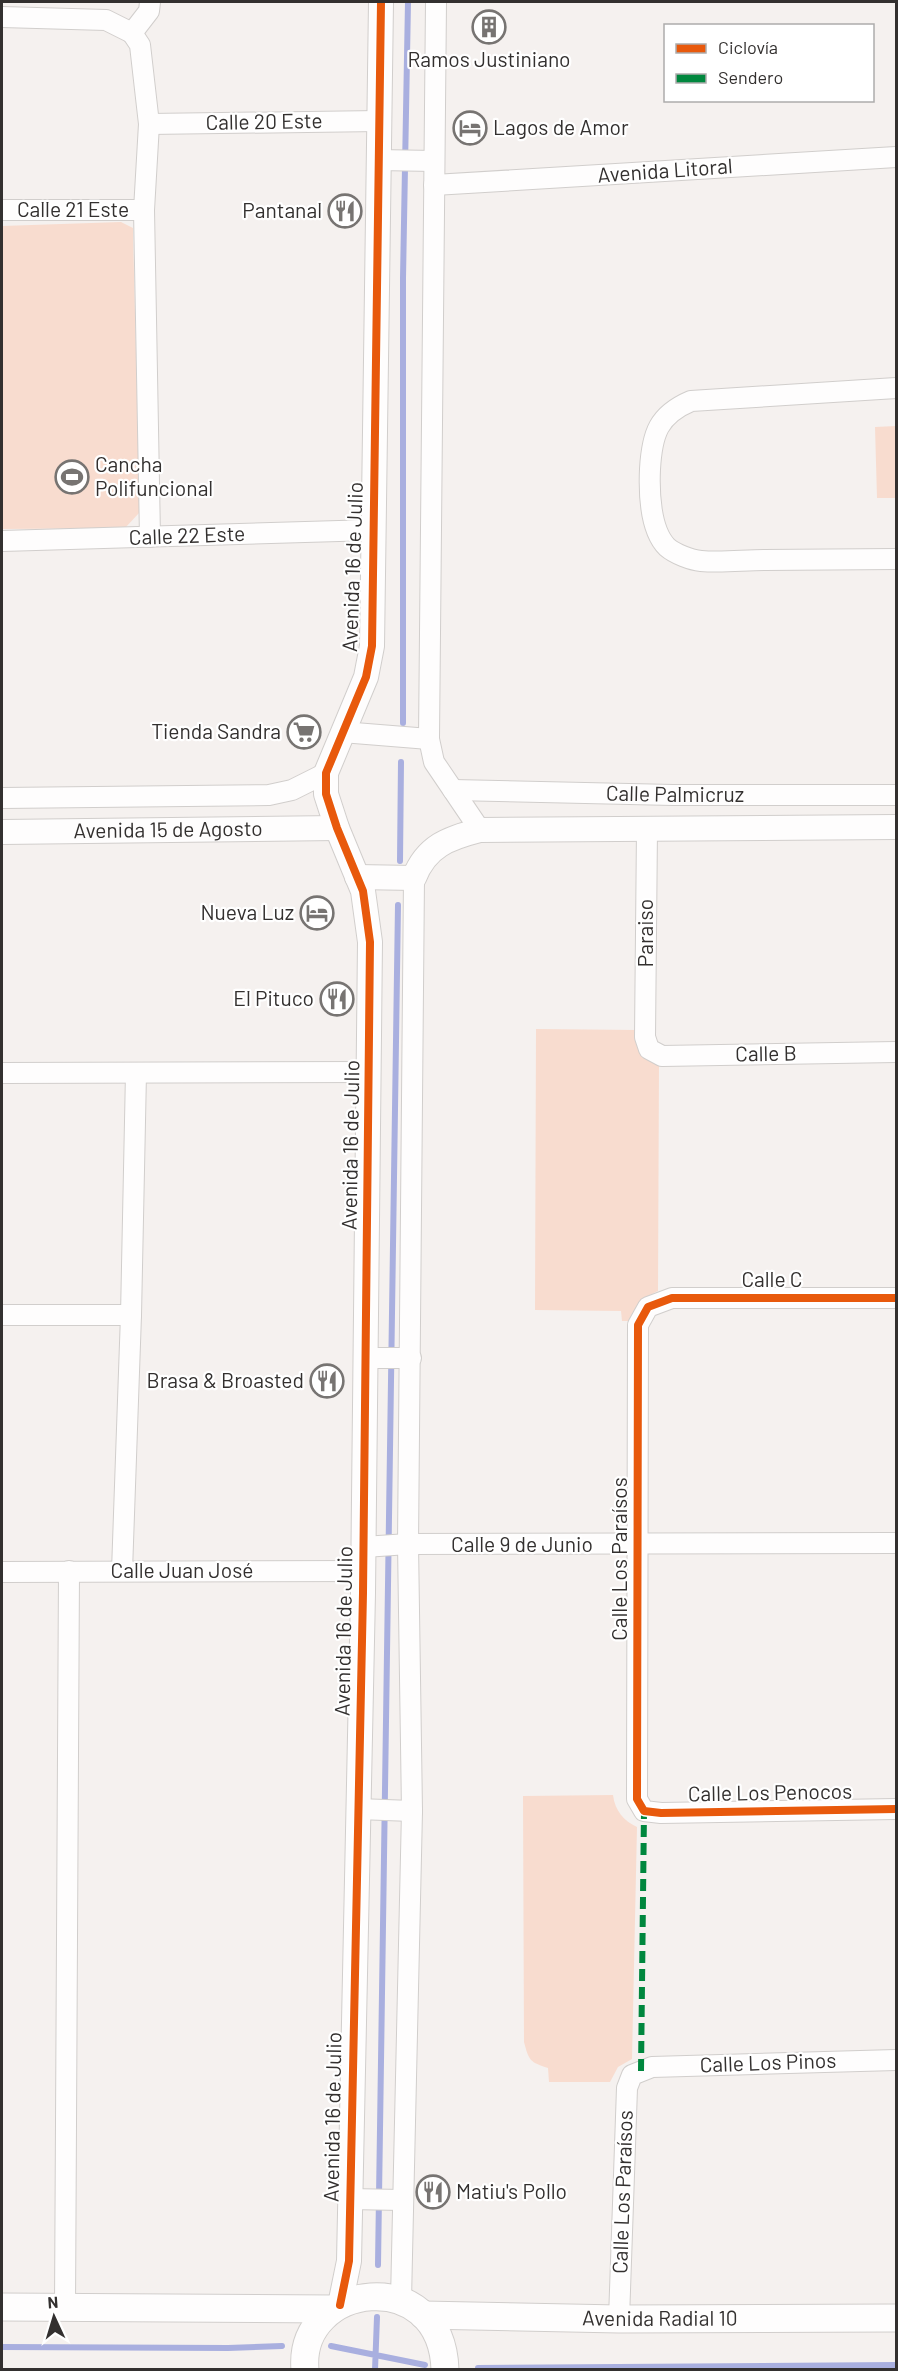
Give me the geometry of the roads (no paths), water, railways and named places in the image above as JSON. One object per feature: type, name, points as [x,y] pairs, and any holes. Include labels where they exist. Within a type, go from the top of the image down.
[{"type":"main road","points":[[305,2370],[308,2344],[318,2325],[337,2307],[356,2298],[373,2296],[400,2300],[423,2315],[437,2332],[445,2353],[445,2370]]},
{"type":"main road","points":[[2,2307],[337,2307]]},
{"type":"main road","name":"Avenida Radial 10","points":[[423,2315],[618,2319],[897,2318]]},
{"type":"street","points":[[132,33],[149,11],[150,2]]},
{"type":"street","name":"Avenida 16 de Julio","points":[[381,2],[379,121],[385,161],[372,530],[372,646],[366,677],[326,773],[326,794],[337,828],[363,891],[370,942],[372,1358],[370,1546],[363,1571],[384,1810],[400,2300]]},
{"type":"street","points":[[357,877],[412,878],[420,862],[436,847],[457,836],[480,830],[434,762],[421,738],[434,185],[426,161],[436,2]]},
{"type":"street","points":[[2,16],[106,20],[132,33],[140,45],[149,124],[144,210],[150,537]]},
{"type":"street","name":"Calle 20 Este","points":[[149,124],[379,121]]},
{"type":"street","name":"Avenida Litoral","points":[[434,185],[897,157]]},
{"type":"street","points":[[385,161],[426,161]]},
{"type":"street","name":"Calle 21 Este","points":[[2,210],[144,210]]},
{"type":"street","points":[[897,388],[691,401],[674,408],[662,420],[651,449],[649,481],[655,523],[660,537],[668,548],[699,561],[897,559]]},
{"type":"street","name":"Calle 22 Este","points":[[2,540],[372,530]]},
{"type":"street","points":[[342,732],[421,738]]},
{"type":"street","name":"Avenida 15 de Agosto","points":[[2,798],[268,795],[292,790],[326,773]]},
{"type":"street","name":"Calle Palmicruz","points":[[453,790],[673,795],[897,795]]},
{"type":"street","name":"Calle Palmicruz","points":[[480,830],[897,827]]},
{"type":"street","name":"Avenida 15 de Agosto","points":[[2,832],[337,828]]},
{"type":"street","name":"Paraiso","points":[[645,1037],[647,829]]},
{"type":"street","name":"Avenida 16 de Julio","points":[[337,2307],[349,2261],[358,2200],[403,1544],[412,878]]},
{"type":"street","name":"Calle B","points":[[645,1037],[649,1049],[662,1056],[897,1052]]},
{"type":"street","points":[[2,1073],[370,1072]]},
{"type":"street","points":[[122,1571],[131,1315],[136,1073]]},
{"type":"street","name":"Calle C","points":[[648,1307],[672,1298],[897,1298]]},
{"type":"street","name":"Calle Los Paraísos","points":[[644,1811],[637,1799],[638,1325],[648,1307]]},
{"type":"street","points":[[2,1315],[131,1315]]},
{"type":"street","points":[[372,1358],[407,1358]]},
{"type":"street","name":"Calle 9 de Junio","points":[[370,1546],[403,1544],[897,1543]]},
{"type":"street","points":[[65,2307],[69,1571]]},
{"type":"street","name":"Calle Juan José","points":[[2,1572],[363,1571]]},
{"type":"street","name":"Calle Los Penocos","points":[[644,1811],[661,1813],[897,1809]]},
{"type":"street","name":"Calle Los Pinos","points":[[640,2071],[652,2067],[897,2060]]},
{"type":"street","name":"Calle Los Paraísos","points":[[618,2319],[627,2088],[632,2076],[640,2071]]},
{"type":"street","points":[[358,2200],[396,2200]]},
{"type":"street","points":[[349,2261],[373,2296]]},
{"type":"waterway","points":[[403,723],[403,278],[408,2]]},
{"type":"waterway","points":[[400,861],[401,762]]},
{"type":"waterway","points":[[378,2265],[398,905]]},
{"type":"waterway","points":[[375,2370],[377,2317]]},
{"type":"waterway","points":[[2,2347],[228,2348],[282,2346]]},
{"type":"waterway","points":[[331,2346],[425,2365]]},
{"type":"waterway","points":[[478,2368],[896,2365]]},
{"type":"place","name":"Ramos Justiniano","points":[[489,27]]},
{"type":"place","name":"Lagos de Amor","points":[[470,128]]},
{"type":"place","name":"Pantanal","points":[[345,211]]},
{"type":"place","name":"Cancha Polifuncional","points":[[72,477]]},
{"type":"place","name":"Tienda Sandra","points":[[304,732]]},
{"type":"place","name":"Nueva Luz","points":[[317,913]]},
{"type":"place","name":"El Pituco","points":[[337,999]]},
{"type":"place","name":"Brasa & Broasted","points":[[327,1381]]},
{"type":"place","name":"Matiu's Pollo","points":[[433,2192]]}]
